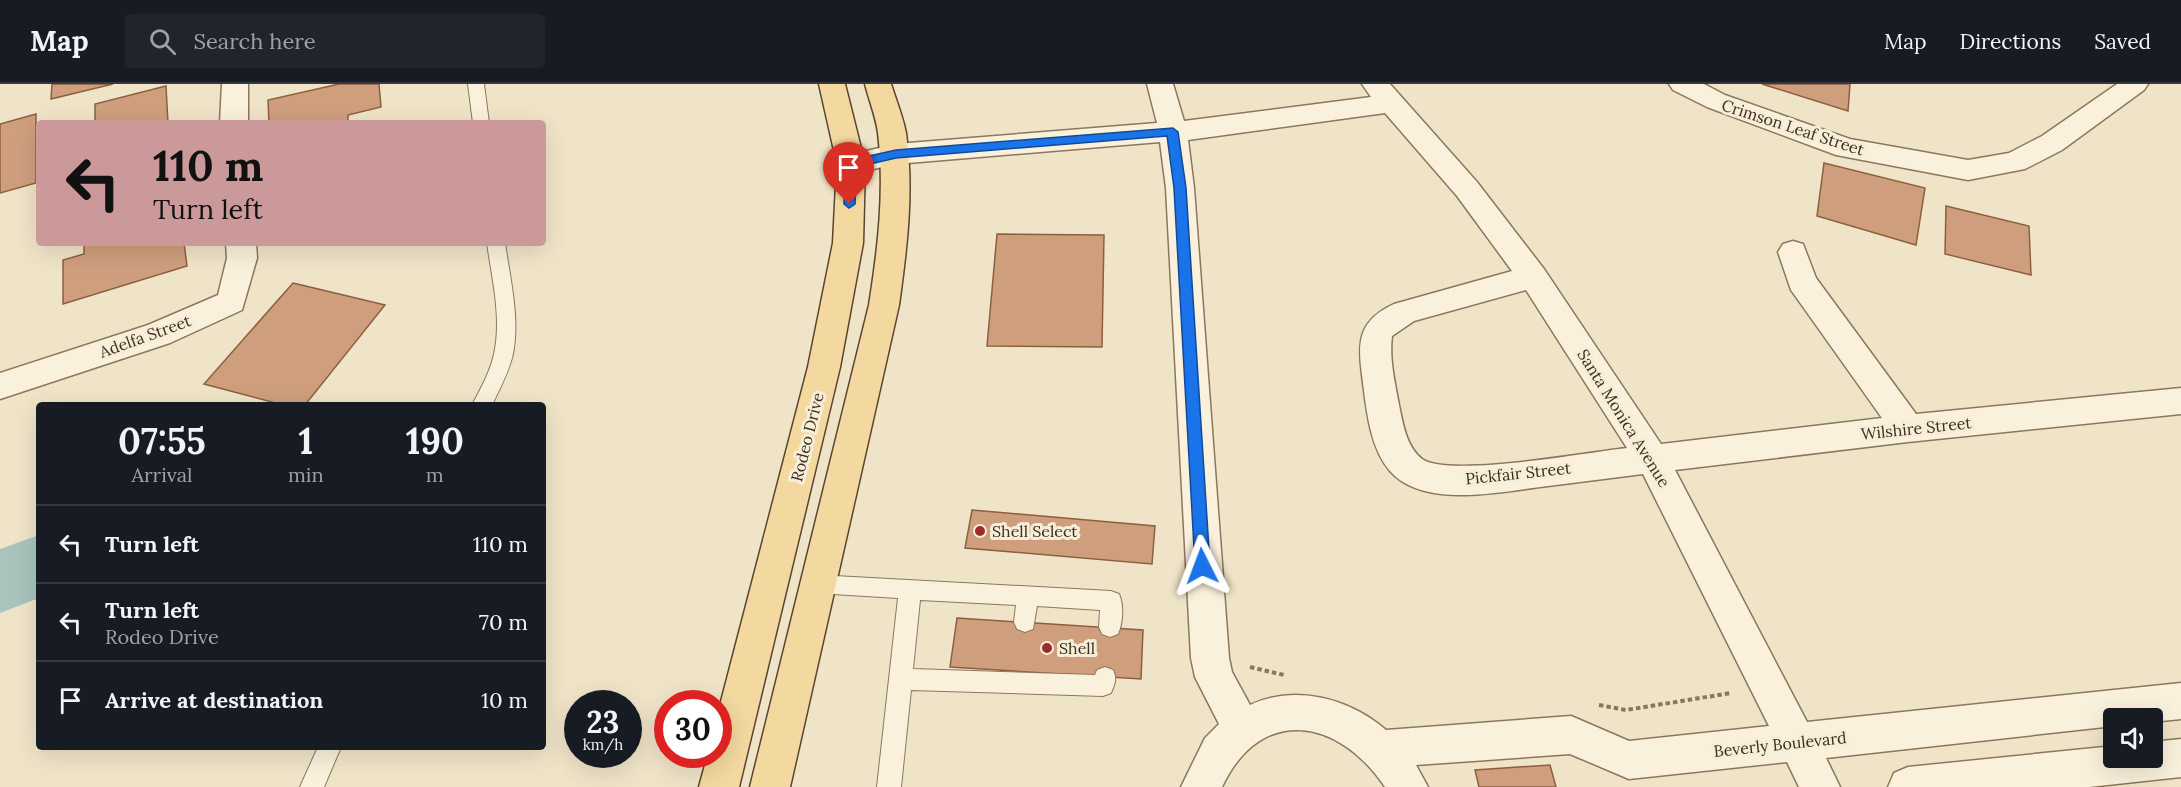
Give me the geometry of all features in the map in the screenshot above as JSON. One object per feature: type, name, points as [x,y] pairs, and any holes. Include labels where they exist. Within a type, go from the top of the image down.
[{"type":"main road","name":"Rodeo Drive","points":[[719,787],[824,367],[848,243],[851,164],[832,84]]},
{"type":"main road","points":[[770,787],[816,584],[870,363],[895,239],[896,154],[888,107],[878,84]]},
{"type":"street","points":[[234,120],[235,84]]},
{"type":"street","points":[[1160,84],[1173,132],[1180,188],[1210,658],[1218,687],[1242,727]]},
{"type":"street","name":"Crimson Leaf Street","points":[[1682,84],[1716,101],[1846,148],[1968,170],[2015,162],[2052,143],[2135,84]]},
{"type":"street","points":[[851,164],[896,154],[1173,132],[1384,94]]},
{"type":"street","name":"Santa Monica Avenue","points":[[1384,94],[1467,189],[1533,277],[1652,458],[1820,787]]},
{"type":"street","name":"Adelfa Street","points":[[0,386],[159,334],[231,302],[242,258],[241,246]]},
{"type":"street","points":[[1793,252],[1802,282],[1908,428]]},
{"type":"street","name":"Pickfair Street","points":[[1533,277],[1432,303],[1386,322],[1376,337],[1376,358],[1389,434],[1397,455],[1415,472],[1437,479],[1470,481],[1652,458]]},
{"type":"street","name":"Wilshire Street","points":[[1652,458],[1908,428],[2181,401]]},
{"type":"street","name":"Beverly Boulevard","points":[[1383,749],[1571,735],[1629,760],[2181,701]]},
{"type":"street","points":[[1201,787],[1208,765],[1223,744],[1242,727],[1269,715],[1299,711],[1329,716],[1359,729],[1383,749],[1398,768],[1408,787]]},
{"type":"street","points":[[1908,787],[2181,758]]},
{"type":"lane","points":[[476,84],[481,120]]},
{"type":"lane","points":[[483,402],[497,373],[505,346],[505,319],[496,246]]},
{"type":"lane","points":[[816,584],[1111,601],[1110,627]]},
{"type":"lane","points":[[888,787],[910,590]]},
{"type":"lane","points":[[1025,622],[1027,597]]},
{"type":"lane","points":[[901,679],[1018,676],[1103,686],[1105,677]]},
{"type":"lane","points":[[312,787],[329,750]]},
{"type":"path","points":[[1594,704],[1626,710],[1770,687]]},
{"type":"building","points":[[52,84],[113,84],[51,99]]},
{"type":"building","points":[[339,84],[379,84],[381,107],[348,115],[348,120],[269,120],[268,100]]},
{"type":"building","points":[[1762,84],[1850,84],[1848,111]]},
{"type":"building","points":[[166,86],[168,120],[95,120],[95,104]]},
{"type":"building","points":[[36,114],[36,183],[0,193],[0,124]]},
{"type":"building","points":[[1824,163],[1925,188],[1916,245],[1817,216]]},
{"type":"building","points":[[1946,206],[2029,226],[2031,275],[1945,254]]},
{"type":"building","points":[[997,234],[1104,235],[1102,347],[987,346]]},
{"type":"building","points":[[84,246],[184,246],[187,266],[63,304],[63,260],[84,254]]},
{"type":"building","points":[[293,283],[385,305],[307,402],[272,402],[204,384]]},
{"type":"building","points":[[972,510],[1155,526],[1152,564],[965,548]]},
{"type":"building","name":"Shell","points":[[957,618],[1143,630],[1141,679],[950,667]]},
{"type":"building","points":[[1550,765],[1556,787],[1479,787],[1475,770]]},
{"type":"waterway","points":[[0,581],[36,567]]},
{"type":"place","name":"Shell Select","points":[[980,531]]},
{"type":"place","name":"Shell","points":[[1047,648]]},
{"type":"route","points":[[849,204],[851,164],[896,154],[1173,132],[1180,188],[1202,566]]}]
